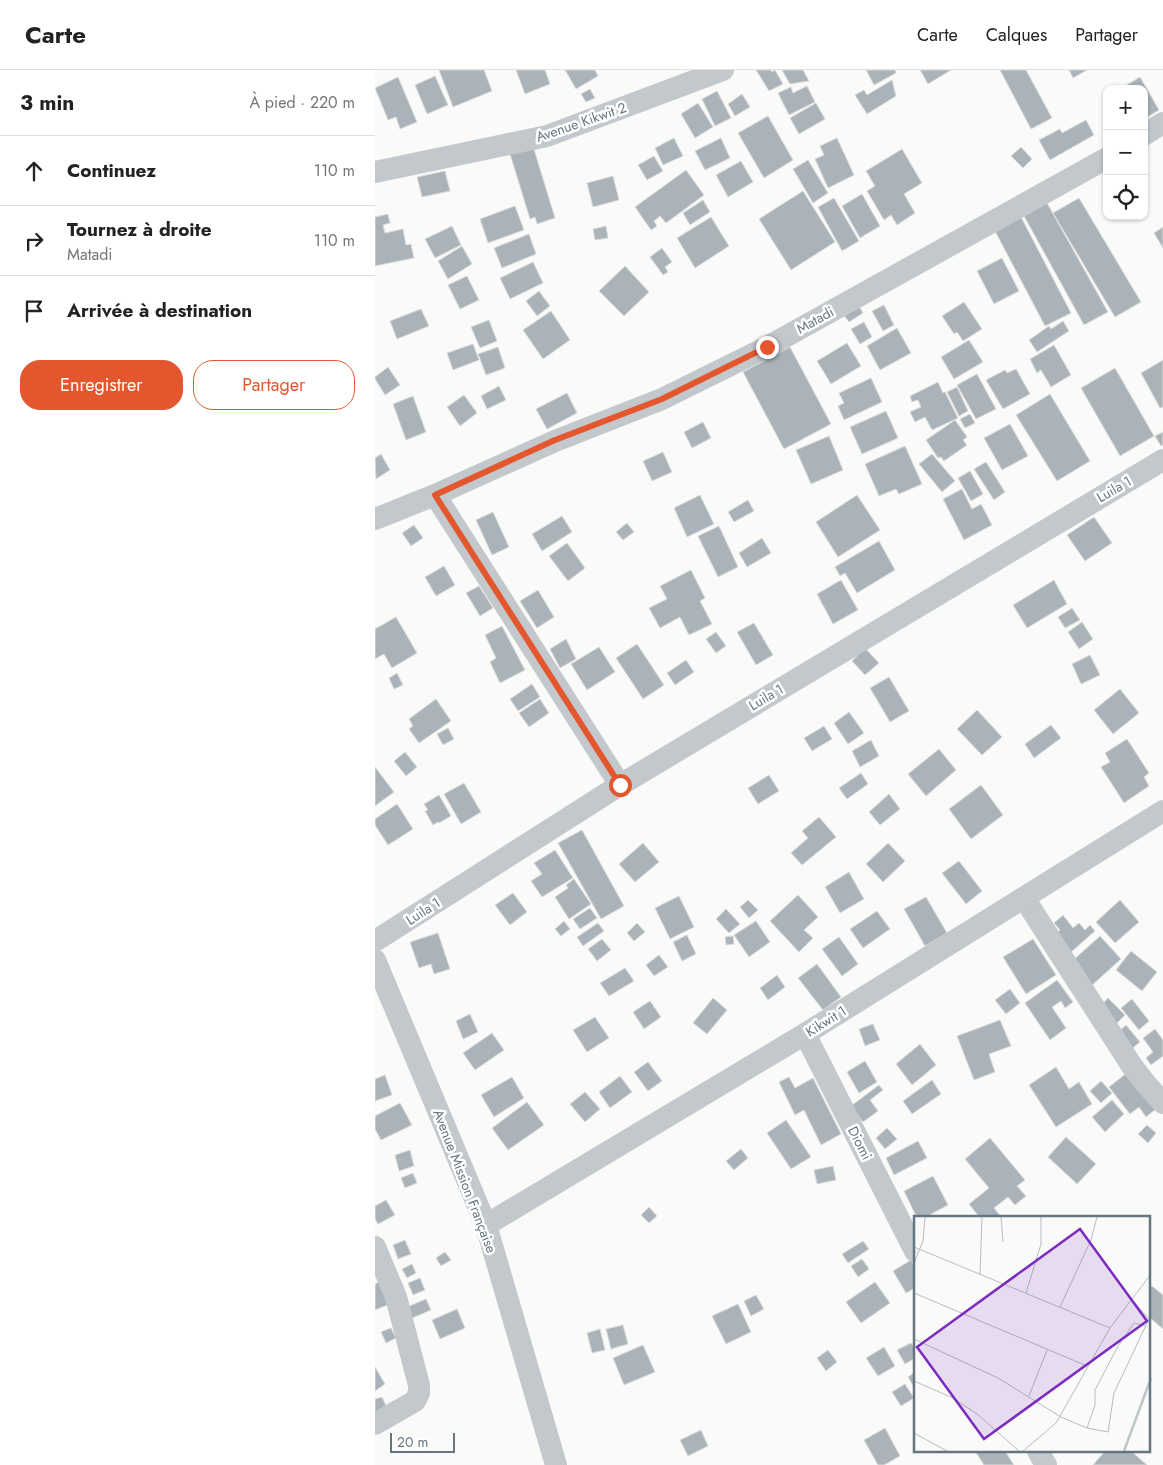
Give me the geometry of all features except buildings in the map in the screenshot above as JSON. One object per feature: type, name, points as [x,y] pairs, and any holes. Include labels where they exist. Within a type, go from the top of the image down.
[{"type":"street","name":"Avenue Kikwit 2","points":[[375,172],[547,136],[723,70]]},
{"type":"street","points":[[1148,132],[1163,123]]},
{"type":"street","name":"Matadi","points":[[375,519],[435,495],[555,440],[662,399],[767,347],[1103,160]]},
{"type":"street","name":"Luila 1","points":[[375,942],[620,785],[1163,460]]},
{"type":"street","points":[[435,495],[620,785]]},
{"type":"street","name":"Kikwit 1","points":[[485,1224],[805,1034],[1163,811]]},
{"type":"street","points":[[1024,898],[1132,1066],[1163,1103]]},
{"type":"street","name":"Avenue Mission Française","points":[[375,960],[485,1224],[555,1465]]},
{"type":"street","name":"Diomi","points":[[805,1034],[914,1249]]},
{"type":"street","points":[[375,1247],[396,1297],[419,1385],[419,1393],[415,1401],[375,1424]]},
{"type":"street","points":[[1039,1452],[1046,1465]]},
{"type":"route","points":[[620,785],[435,495],[555,440],[662,399],[767,347]]}]
